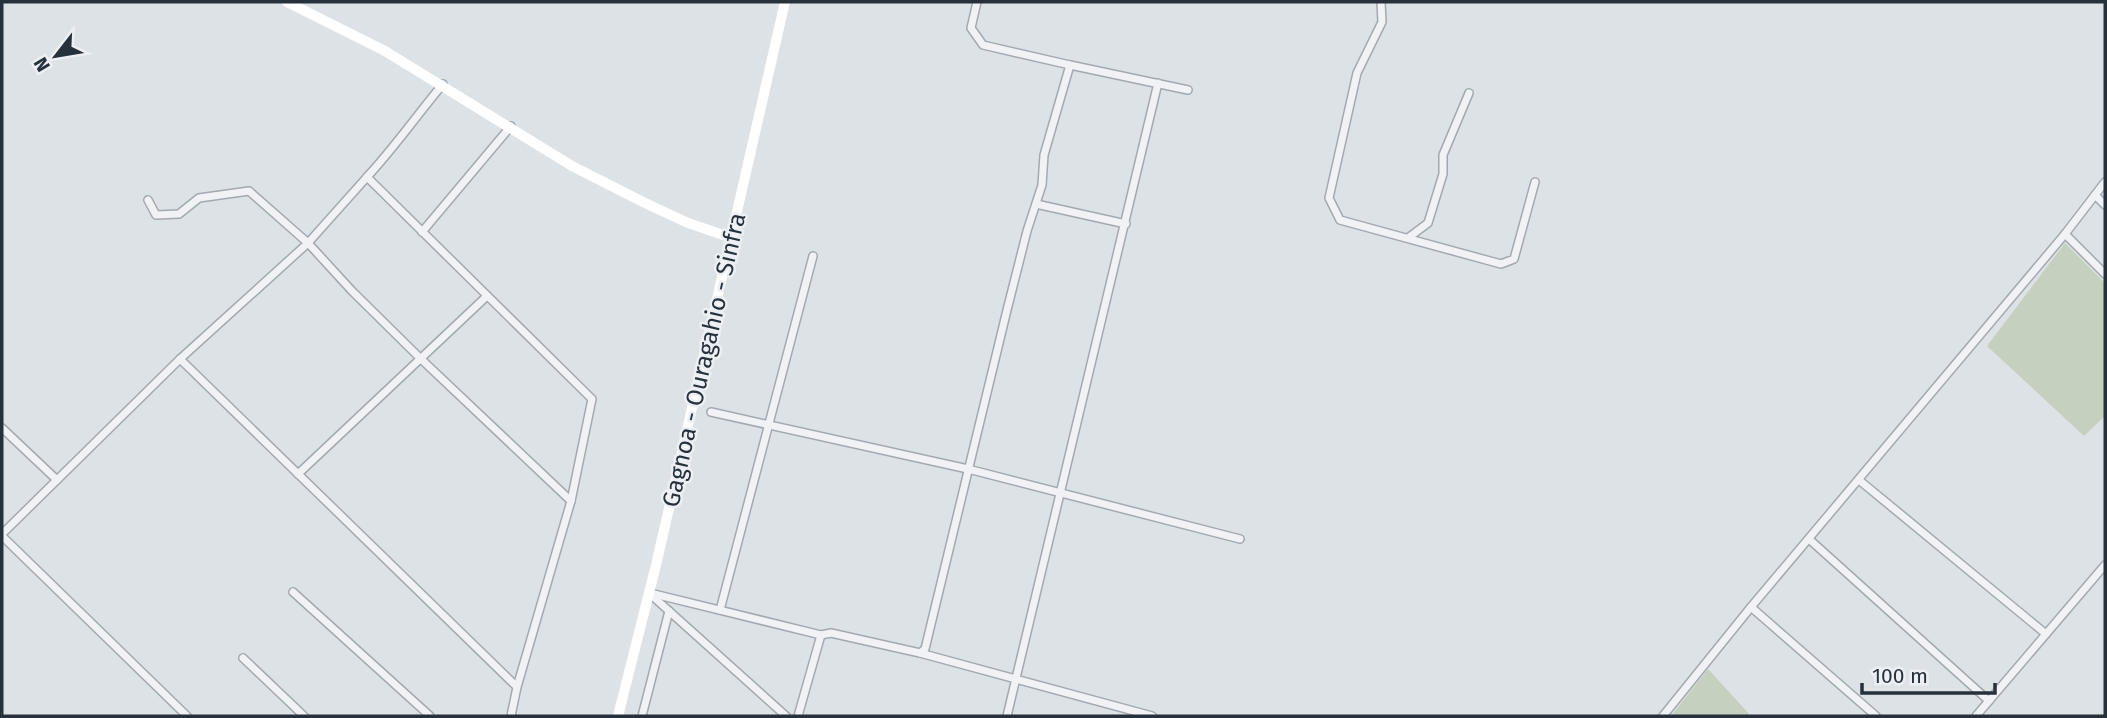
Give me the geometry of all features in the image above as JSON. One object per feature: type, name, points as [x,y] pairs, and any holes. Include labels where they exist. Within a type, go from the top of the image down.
[{"type":"main road","points":[[287,2],[386,51],[572,166],[688,223],[732,238]]},
{"type":"main road","name":"Gagnoa - Ouragahio - Sinfra","points":[[618,716],[649,593],[785,2]]},
{"type":"street","points":[[976,2],[971,28],[983,46],[1188,90]]},
{"type":"street","points":[[1381,2],[1382,22],[1357,73],[1329,198],[1340,220],[1501,264],[1514,259],[1535,182]]},
{"type":"street","points":[[920,653],[925,649],[1010,297],[1042,185],[1044,155],[1070,65]]},
{"type":"street","points":[[1007,716],[1158,83]]},
{"type":"street","points":[[187,716],[2,535],[180,359],[308,243],[395,147],[400,136],[443,84]]},
{"type":"street","points":[[1408,238],[1428,223],[1443,174],[1443,155],[1469,93]]},
{"type":"street","points":[[422,232],[511,126]]},
{"type":"street","points":[[367,177],[592,399],[571,501],[511,716]]},
{"type":"street","points":[[1663,716],[1751,607],[2065,234],[2105,182]]},
{"type":"street","points":[[148,200],[156,215],[179,214],[199,198],[249,191],[308,243],[421,359],[571,501]]},
{"type":"street","points":[[2095,195],[2105,205]]},
{"type":"street","points":[[1036,204],[1126,224]]},
{"type":"street","points":[[2065,234],[2105,274]]},
{"type":"street","points":[[720,610],[813,256]]},
{"type":"street","points":[[298,474],[487,296]]},
{"type":"street","points":[[180,359],[517,687]]},
{"type":"street","points":[[711,412],[968,469],[1240,539]]},
{"type":"street","points":[[2,428],[57,480]]},
{"type":"street","points":[[1859,480],[2046,634]]},
{"type":"street","points":[[1810,539],[1989,701]]},
{"type":"street","points":[[1976,716],[2105,565]]},
{"type":"street","points":[[293,592],[430,716]]},
{"type":"street","points":[[649,593],[821,635],[831,633],[920,653],[1152,716]]},
{"type":"street","points":[[649,593],[786,716]]},
{"type":"street","points":[[1751,607],[1876,716]]},
{"type":"street","points":[[642,716],[669,611]]},
{"type":"street","points":[[798,716],[821,635]]},
{"type":"street","points":[[243,657],[304,716]]},
{"type":"green space","points":[[2065,243],[2105,283],[2105,416],[2084,436],[1987,346]]},
{"type":"green space","points":[[1708,669],[1751,716],[1671,716]]}]
